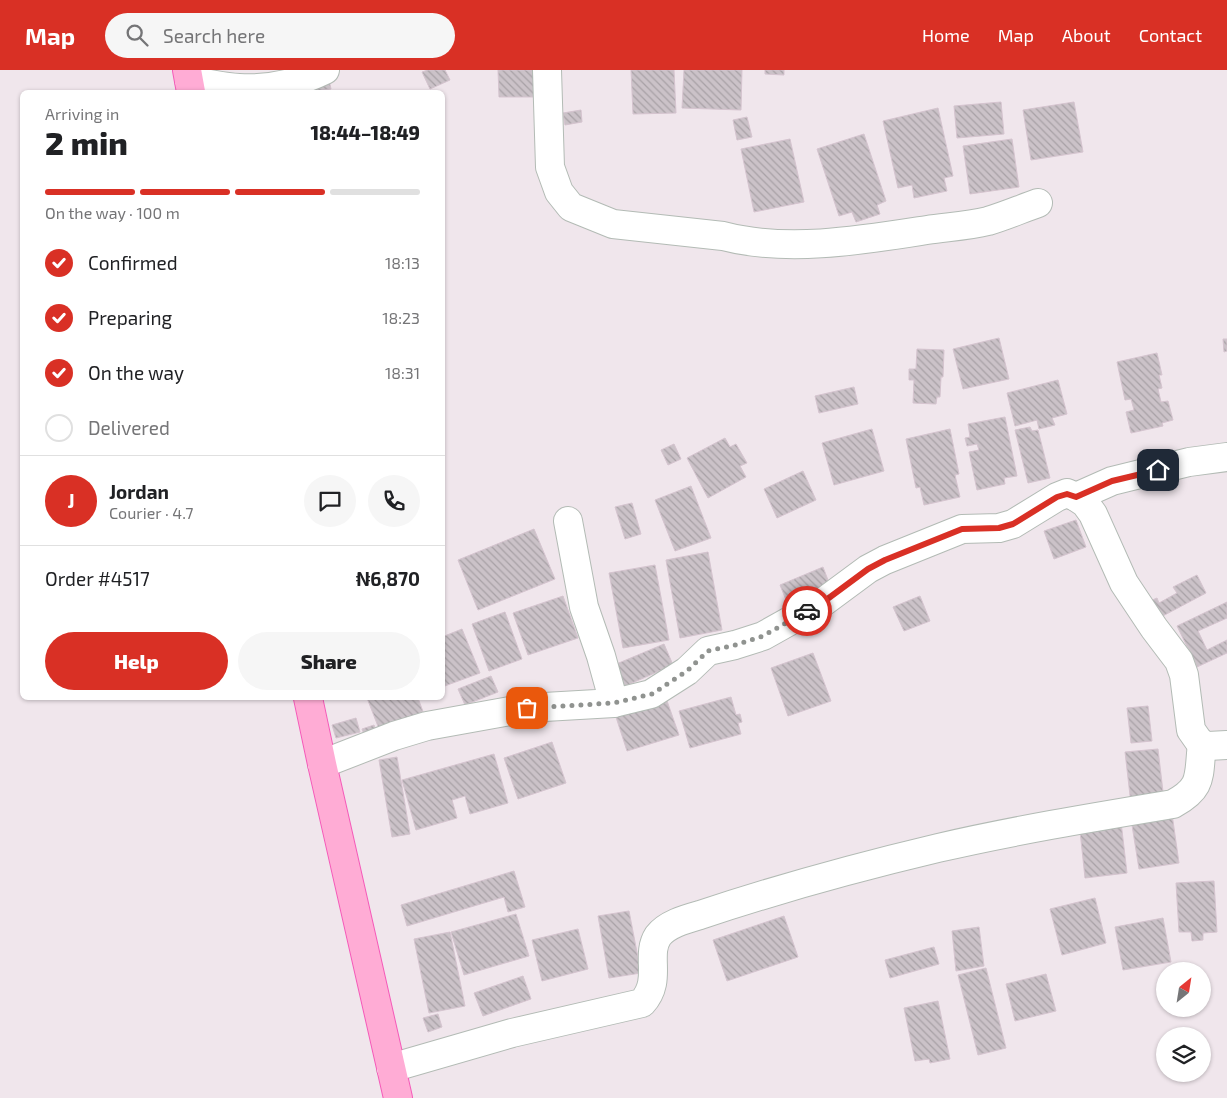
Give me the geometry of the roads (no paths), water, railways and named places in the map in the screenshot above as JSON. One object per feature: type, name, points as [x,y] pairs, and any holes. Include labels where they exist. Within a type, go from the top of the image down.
[{"type":"main road","points":[[308,700],[398,1098]]},
{"type":"street","points":[[189,81],[239,88],[269,87],[291,84],[325,70]]},
{"type":"street","points":[[547,70],[550,167],[559,192],[572,207],[613,224],[715,235],[763,243],[819,243],[866,240],[987,221],[1038,203]]},
{"type":"street","points":[[1076,497],[1112,481],[1189,462],[1227,457]]},
{"type":"street","points":[[322,764],[394,736],[427,726],[527,708],[614,703],[652,694],[687,671],[708,651],[763,636],[822,603],[868,569],[885,560],[962,529],[999,528],[1013,524],[1057,497],[1067,494],[1085,503],[1093,514],[1124,583],[1179,661],[1184,675],[1191,730],[1215,745],[1197,785],[1187,796],[1173,804],[999,835],[939,848],[870,865],[700,915],[674,924],[658,936],[654,951],[654,978],[650,995],[642,1003],[512,1034],[391,1068]]},
{"type":"street","points":[[568,521],[584,607],[601,656],[614,703]]}]
